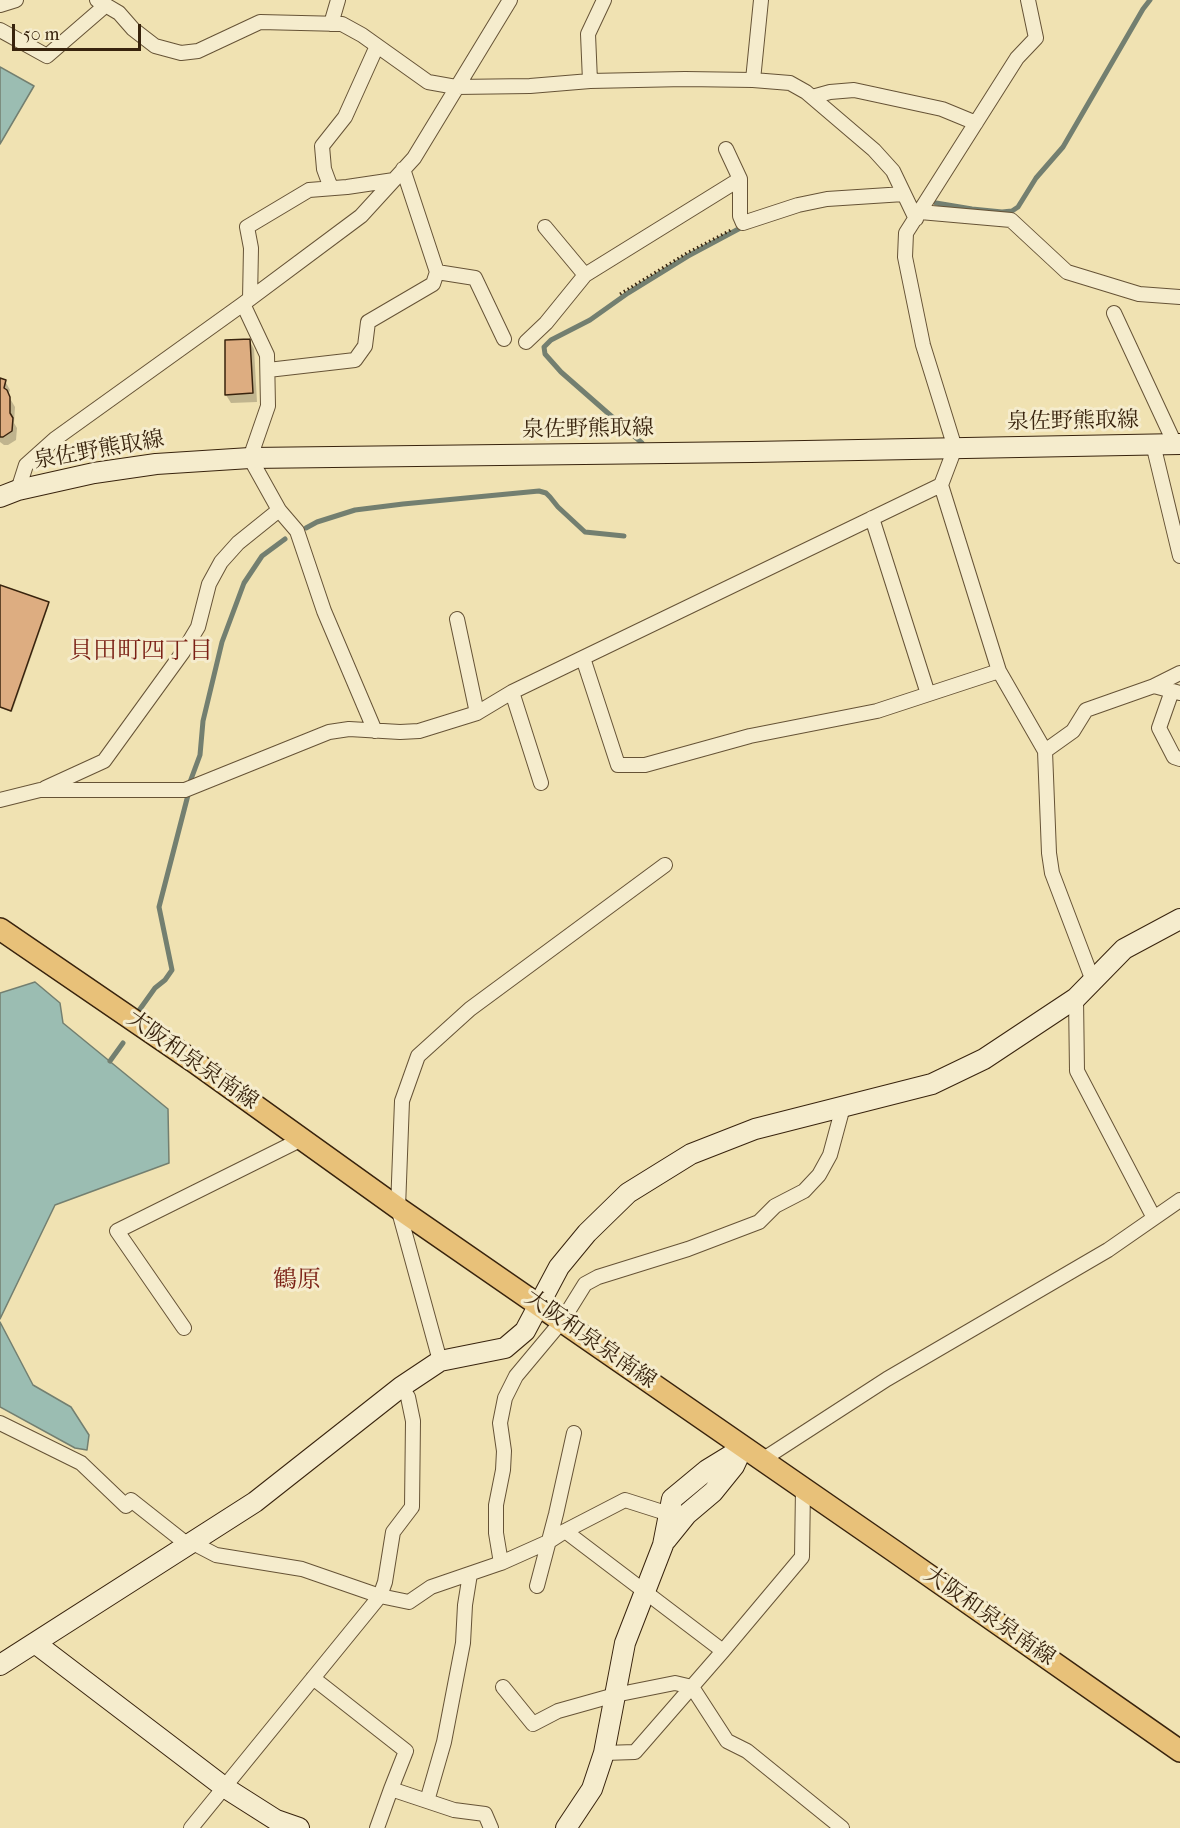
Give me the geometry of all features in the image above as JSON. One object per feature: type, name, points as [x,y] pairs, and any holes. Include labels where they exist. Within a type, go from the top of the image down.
[{"type":"main road","name":"大阪和泉泉南線","points":[[0,929],[183,1054],[398,1208],[1180,1751]]},
{"type":"street","points":[[0,5],[16,0]]},
{"type":"street","points":[[331,24],[338,0]]},
{"type":"street","points":[[9,494],[26,465],[55,439],[361,216],[414,158],[510,0]]},
{"type":"street","points":[[591,81],[588,34],[604,0]]},
{"type":"street","points":[[753,80],[761,0]]},
{"type":"street","points":[[1028,0],[1036,38],[1017,58],[906,233],[905,257],[923,345],[955,448],[941,485],[999,671],[1045,751],[1049,853],[1052,873],[1093,981]]},
{"type":"street","points":[[0,30],[48,56],[101,2],[119,13],[155,46],[181,53],[198,51],[260,22],[342,24],[428,82],[456,87],[686,79],[790,83],[812,97],[874,150],[893,171],[918,215]]},
{"type":"street","points":[[331,188],[324,168],[322,146],[345,117],[377,46]]},
{"type":"street","points":[[812,97],[830,92],[854,90],[942,109],[976,123]]},
{"type":"street","points":[[726,149],[740,179],[740,216],[743,223],[798,205],[827,199],[904,194]]},
{"type":"street","points":[[375,731],[324,611],[297,531],[279,510],[250,458],[268,406],[268,370],[267,355],[246,301],[251,248],[247,228],[309,190],[399,175]]},
{"type":"street","points":[[268,370],[355,360],[365,346],[368,322],[433,284],[437,272],[399,175]]},
{"type":"street","points":[[526,342],[546,323],[585,275],[740,179]]},
{"type":"street","points":[[918,215],[1011,220],[1067,272],[1139,294],[1180,297]]},
{"type":"street","points":[[545,227],[585,275]]},
{"type":"street","points":[[437,272],[475,278],[504,339]]},
{"type":"street","points":[[1114,314],[1178,444]]},
{"type":"street","points":[[1153,444],[1180,556]]},
{"type":"street","name":"泉佐野熊取線","points":[[9,494],[94,473],[156,464],[250,458],[1178,444]]},
{"type":"street","points":[[40,790],[185,790],[329,732],[349,729],[419,731],[477,713],[512,692],[941,485]]},
{"type":"street","points":[[0,800],[40,790],[104,761],[183,652],[198,627],[209,584],[221,562],[238,543],[279,510]]},
{"type":"street","points":[[872,518],[928,694]]},
{"type":"street","points":[[457,619],[477,713]]},
{"type":"street","points":[[583,658],[618,765],[645,765],[750,736],[877,711],[999,671]]},
{"type":"street","points":[[1045,751],[1073,731],[1086,710],[1154,686],[1180,673]]},
{"type":"street","points":[[1154,686],[1176,692],[1159,728],[1174,757],[1180,759]]},
{"type":"street","points":[[512,692],[541,783]]},
{"type":"street","points":[[440,1361],[398,1208],[402,1101],[418,1056],[470,1009],[665,865]]},
{"type":"street","points":[[0,1665],[255,1502],[401,1386],[440,1361],[505,1348],[525,1331],[559,1267],[587,1233],[628,1193],[691,1154],[755,1129],[932,1084],[984,1059],[1076,998],[1124,949],[1177,924]]},
{"type":"street","points":[[1076,998],[1077,1071],[1154,1218]]},
{"type":"street","points":[[501,1563],[496,1533],[496,1505],[503,1470],[504,1451],[500,1424],[505,1398],[516,1376],[562,1321],[585,1284],[598,1277],[688,1249],[759,1222],[775,1206],[804,1191],[819,1175],[830,1155],[843,1107]]},
{"type":"street","points":[[184,1328],[117,1231],[302,1139]]},
{"type":"street","points":[[762,1460],[887,1379],[1108,1250],[1180,1200]]},
{"type":"street","points":[[190,1828],[380,1596],[385,1582],[393,1532],[412,1507],[412,1421],[408,1397],[401,1386]]},
{"type":"street","points":[[0,1423],[81,1463],[126,1506],[131,1500],[190,1544],[216,1555],[302,1569],[380,1596],[409,1602],[431,1587],[501,1563],[548,1542],[625,1500],[669,1514]]},
{"type":"street","points":[[537,1586],[574,1433]]},
{"type":"street","points":[[566,1828],[591,1789],[604,1753],[625,1643],[663,1545],[672,1499],[706,1470],[743,1448]]},
{"type":"street","points":[[663,1545],[687,1514],[713,1492],[734,1466],[743,1448]]},
{"type":"street","points":[[604,1753],[635,1752],[802,1557],[803,1488]]},
{"type":"street","points":[[565,1531],[723,1651]]},
{"type":"street","points":[[427,1801],[444,1742],[464,1643],[465,1605],[470,1574]]},
{"type":"street","points":[[36,1642],[224,1787],[276,1820],[299,1828]]},
{"type":"street","points":[[313,1678],[406,1751],[376,1828]]},
{"type":"street","points":[[503,1687],[533,1725],[558,1711],[615,1695],[675,1683],[692,1687],[727,1742],[747,1751],[842,1828]]},
{"type":"street","points":[[391,1789],[454,1810],[485,1814],[491,1828]]},
{"type":"path","points":[[620,294],[687,253],[743,223]]},
{"type":"water","points":[[0,67],[34,86],[0,144]]},
{"type":"water","points":[[35,982],[60,1003],[63,1023],[168,1109],[169,1163],[55,1205],[0,1319],[0,993]]},
{"type":"water","points":[[0,1322],[33,1385],[71,1407],[89,1435],[87,1450],[75,1448],[0,1407]]},
{"type":"building","points":[[250,339],[253,393],[225,395],[225,340]]},
{"type":"building","points":[[0,378],[6,380],[4,388],[10,397],[10,413],[13,418],[12,431],[3,437],[0,437]]},
{"type":"building","points":[[0,585],[49,602],[11,711],[0,707]]},
{"type":"waterway","points":[[936,203],[1002,212],[1012,211],[1018,207],[1036,178],[1063,147],[1150,0]]},
{"type":"waterway","points":[[642,443],[561,372],[545,354],[544,347],[551,340],[590,320],[628,293],[688,256],[746,225]]},
{"type":"waterway","points":[[306,528],[317,522],[355,510],[539,491],[546,493],[585,532],[624,536]]},
{"type":"waterway","points":[[190,782],[200,755],[203,721],[222,642],[244,583],[262,556],[285,539]]},
{"type":"waterway","points":[[140,1009],[172,970],[159,907],[188,795]]},
{"type":"waterway","points":[[110,1061],[123,1043]]},
{"type":"district","name":"貝田町四丁目","points":[[141,652]]},
{"type":"district","name":"鶴原","points":[[297,1281]]}]
